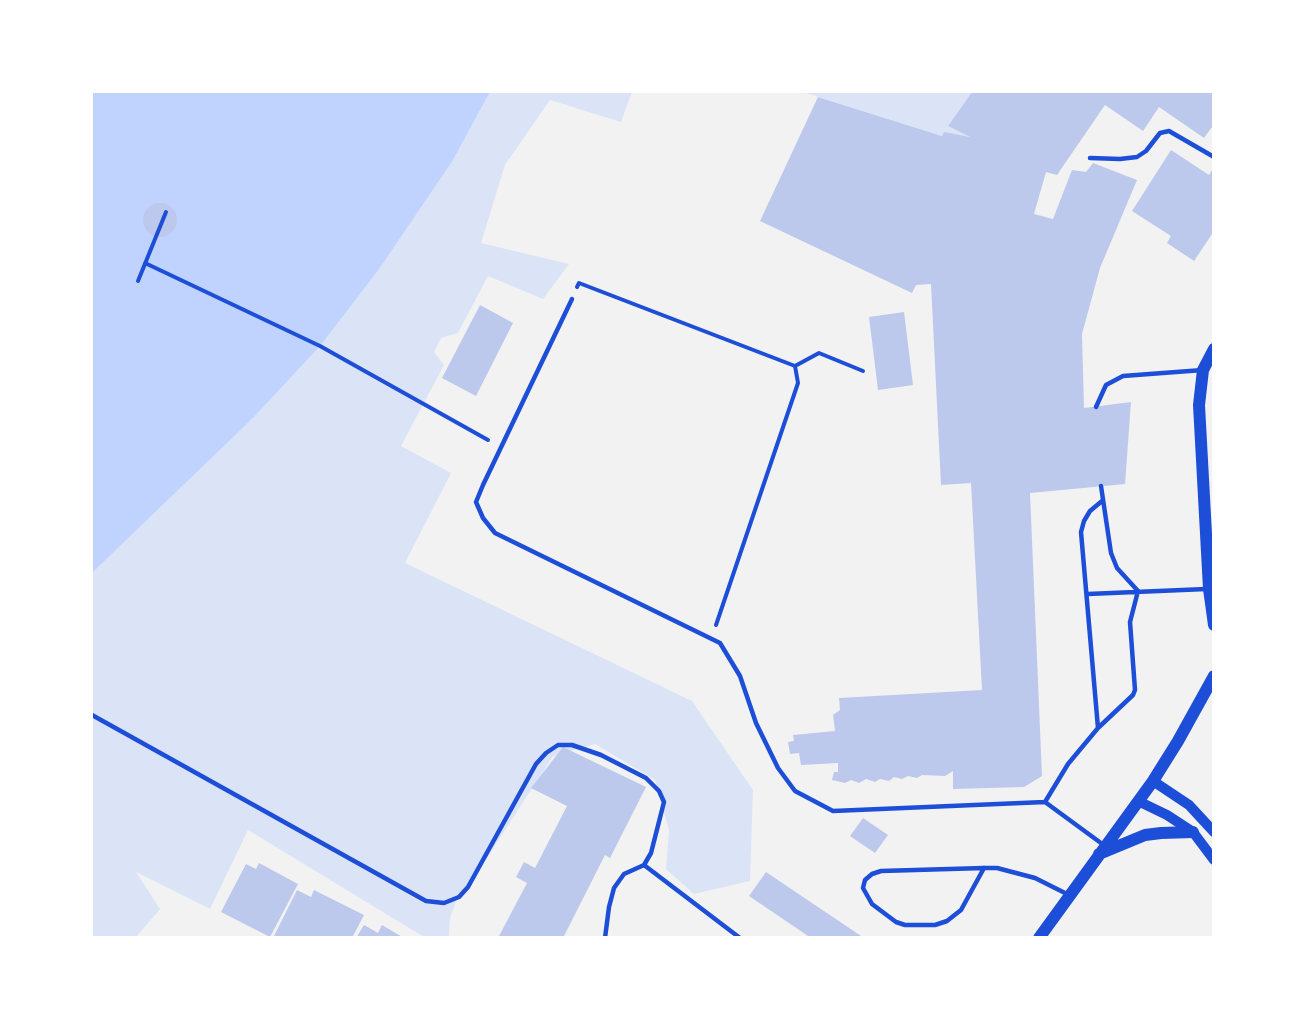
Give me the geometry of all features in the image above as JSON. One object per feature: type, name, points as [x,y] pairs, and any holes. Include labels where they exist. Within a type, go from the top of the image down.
[{"type":"main road","points":[[1214,349],[1203,370],[1199,405],[1211,566],[1209,589],[1214,625]]},
{"type":"main road","points":[[1039,938],[1153,781],[1184,732],[1214,676]]},
{"type":"main road","points":[[1101,850],[1145,835],[1193,832]]},
{"type":"street","points":[[1153,781],[1189,806],[1214,832]]},
{"type":"street","points":[[1138,801],[1167,815],[1193,832],[1214,860]]},
{"type":"lane","points":[[1090,158],[1137,157],[1146,151],[1160,133],[1169,131],[1214,157]]},
{"type":"lane","points":[[572,299],[476,502],[483,518],[495,533],[720,643],[740,676],[756,723],[777,768],[795,791],[833,811],[1045,802],[1101,850]]},
{"type":"lane","points":[[1096,407],[1106,385],[1123,376],[1203,370]]},
{"type":"lane","points":[[1101,486],[1111,553],[1117,568],[1138,591]]},
{"type":"lane","points":[[1098,728],[1082,532],[1084,521],[1102,501]]},
{"type":"lane","points":[[1088,594],[1209,589]]},
{"type":"lane","points":[[1045,802],[1068,764],[1098,728],[1133,695],[1135,690],[1130,622],[1138,591]]},
{"type":"lane","points":[[92,715],[426,901],[444,903],[459,897],[468,887],[536,764],[546,753],[558,745],[572,745],[601,755],[646,778],[659,790],[664,802],[651,854],[644,866],[624,874],[614,888],[605,938]]},
{"type":"lane","points":[[644,866],[740,938]]},
{"type":"lane","points":[[984,868],[961,910],[947,921],[935,925],[905,926],[896,922],[872,904],[864,888],[865,880],[881,871],[984,868],[1016,872],[1035,878],[1069,895]]},
{"type":"path","points":[[138,281],[166,213]]},
{"type":"path","points":[[145,263],[320,346],[501,447]]},
{"type":"path","points":[[572,299],[579,283],[795,366],[819,353],[863,371]]},
{"type":"path","points":[[711,637],[798,383],[795,366]]},
{"type":"shaded area","points":[[490,92],[632,92],[621,122],[550,100],[505,165],[481,243],[569,264],[543,299],[488,276],[458,333],[441,338],[434,352],[444,365],[401,446],[451,473],[405,563],[692,701],[753,790],[750,881],[694,894],[666,869],[669,830],[655,780],[595,744],[553,756],[487,858],[458,896],[450,918],[449,937],[424,937],[248,830],[210,909],[136,872],[160,909],[137,936],[92,938],[92,573],[251,420],[453,160]]},
{"type":"shaded area","points":[[803,92],[972,92],[948,126],[970,137],[944,133],[942,136]]},
{"type":"water","points":[[92,92],[490,92],[453,160],[379,269],[320,346],[251,420],[92,573]]},
{"type":"building","points":[[972,92],[1214,92],[1214,124],[1204,138],[1159,107],[1143,131],[1105,105],[1057,175],[1046,172],[1034,214],[1053,219],[1072,170],[1086,172],[1093,163],[1137,180],[1100,268],[1082,334],[1084,408],[1131,402],[1125,484],[1030,493],[1042,776],[1024,787],[953,789],[953,771],[945,776],[922,775],[917,778],[894,777],[889,781],[880,779],[875,782],[866,779],[859,783],[851,780],[845,783],[832,780],[834,772],[838,772],[838,763],[801,765],[799,753],[790,754],[788,742],[794,741],[793,735],[835,731],[833,715],[840,710],[839,698],[982,690],[971,483],[941,485],[931,284],[916,285],[912,293],[760,221],[818,97],[942,136],[944,132],[970,137],[948,126]]},
{"type":"building","points":[[1171,150],[1209,175],[1214,167],[1214,231],[1194,261],[1167,243],[1171,236],[1132,211]]},
{"type":"building","points":[[160,203],[172,208],[177,220],[172,232],[160,237],[148,232],[143,220],[148,208]]},
{"type":"building","points":[[480,305],[513,323],[476,396],[442,378]]},
{"type":"building","points":[[904,312],[913,385],[878,390],[869,317]]},
{"type":"building","points":[[563,747],[646,787],[610,858],[605,855],[563,938],[498,938],[527,883],[516,877],[524,862],[535,868],[567,806],[531,788]]},
{"type":"building","points":[[863,818],[888,835],[875,853],[850,836]]},
{"type":"building","points":[[259,863],[298,884],[270,937],[221,912],[246,864],[256,869]]},
{"type":"building","points":[[766,872],[864,938],[811,938],[749,896]]},
{"type":"building","points":[[297,890],[311,897],[314,890],[364,915],[352,938],[273,938]]},
{"type":"building","points":[[364,925],[378,933],[382,925],[404,938],[356,938]]}]
